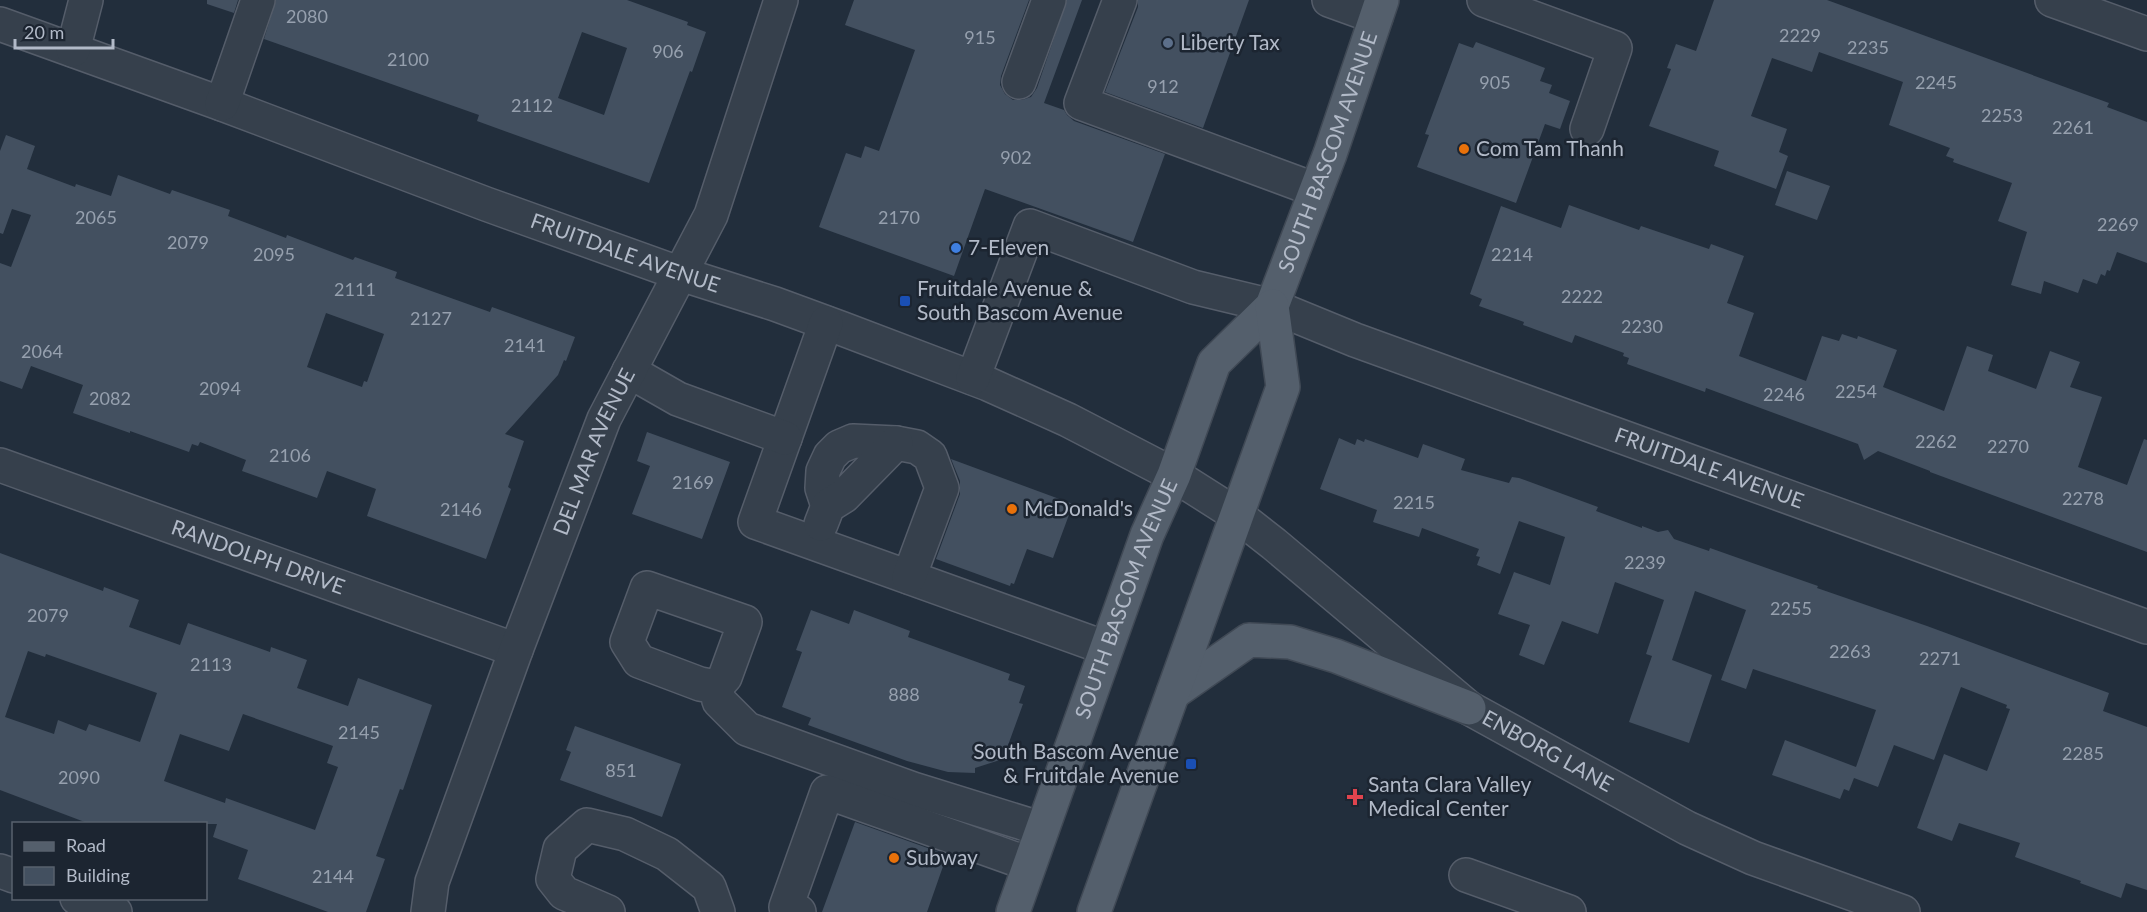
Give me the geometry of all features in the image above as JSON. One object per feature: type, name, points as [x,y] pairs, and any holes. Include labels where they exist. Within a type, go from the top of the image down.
[{"type":"main road","name":"SOUTH BASCOM AVENUE","points":[[1013,912],[1147,535],[1174,475],[1214,363],[1272,306],[1316,190],[1379,9]]},
{"type":"main road","name":"SOUTH BASCOM AVENUE","points":[[1094,912],[1282,387],[1272,306]]},
{"type":"main road","points":[[1173,693],[1249,640],[1290,642],[1336,656],[1469,708]]},
{"type":"street","points":[[73,50],[86,0]]},
{"type":"street","points":[[215,101],[245,0]]},
{"type":"street","points":[[215,101],[258,0]]},
{"type":"street","name":"DEL MAR AVENUE","points":[[428,912],[432,882],[516,650],[604,419],[711,215],[781,0]]},
{"type":"street","points":[[1019,82],[1049,0]]},
{"type":"street","points":[[1120,0],[1082,103],[1316,190]]},
{"type":"street","points":[[1329,0],[1379,9]]},
{"type":"street","points":[[1484,0],[1615,48],[1587,129]]},
{"type":"street","points":[[2052,0],[2147,34]]},
{"type":"street","name":"FRUITDALE AVENUE","points":[[0,24],[215,101],[486,204],[826,323],[973,378],[1068,420],[1174,475],[1237,515]]},
{"type":"street","name":"FRUITDALE AVENUE","points":[[973,378],[1030,226],[1192,286],[1272,306],[1354,340],[2147,627]]},
{"type":"street","points":[[826,323],[755,522],[1106,648]]},
{"type":"street","points":[[630,371],[678,399],[785,438]]},
{"type":"street","points":[[814,543],[828,506],[822,488],[823,471],[830,456],[839,447],[853,441],[896,443],[917,447],[930,456],[942,488],[909,577]]},
{"type":"street","name":"RANDOLPH DRIVE","points":[[0,465],[516,650]]},
{"type":"street","name":"ENBORG LANE","points":[[1237,515],[1469,708],[1687,828],[1753,858],[1903,912]]},
{"type":"street","points":[[716,687],[719,701],[747,729],[913,789],[1042,829]]},
{"type":"street","points":[[799,912],[786,907],[827,792],[1029,864]]},
{"type":"street","points":[[608,912],[564,893],[553,879],[560,849],[587,825],[625,834],[667,854],[709,887],[718,912]]},
{"type":"street","points":[[1466,875],[1569,912]]},
{"type":"street","points":[[82,900],[115,912]]},
{"type":"building","points":[[207,0],[238,0],[234,13],[207,4]]},
{"type":"building","points":[[276,0],[627,0],[688,22],[687,25],[706,32],[649,183],[477,121],[479,115],[264,39]],"holes":[[[582,32],[627,48],[604,115],[558,98]]]},
{"type":"building","points":[[854,0],[1029,0],[1001,76],[1000,85],[1005,94],[1013,100],[1022,100],[1031,97],[1037,88],[1067,0],[1082,0],[1044,103],[1064,110],[1074,121],[1165,154],[1133,242],[985,189],[954,276],[819,227],[846,153],[861,158],[865,146],[879,151],[915,50],[845,25]]},
{"type":"building","points":[[1138,0],[1249,0],[1203,128],[1105,92],[1138,7]]},
{"type":"building","points":[[1714,0],[1827,0],[2109,103],[2107,107],[2147,122],[2147,263],[2117,252],[2110,271],[2107,270],[2105,276],[2101,274],[2097,284],[2083,279],[2078,293],[2044,281],[2041,294],[2011,285],[2027,232],[1998,221],[2012,183],[1953,162],[1954,159],[1946,156],[1950,148],[1889,125],[1903,82],[1819,52],[1812,72],[1772,58],[1751,116],[1787,129],[1779,152],[1788,156],[1776,189],[1714,166],[1719,151],[1649,126],[1671,69],[1667,68],[1676,44],[1696,51]]},
{"type":"building","points":[[1476,42],[1545,68],[1540,81],[1552,85],[1549,93],[1570,101],[1560,129],[1545,124],[1516,203],[1417,167],[1429,135],[1425,134],[1459,43],[1473,48]]},
{"type":"building","points":[[6,135],[35,146],[27,169],[75,187],[76,184],[111,196],[118,175],[170,194],[172,190],[230,210],[228,216],[286,238],[287,235],[353,260],[355,257],[397,272],[395,278],[490,312],[492,307],[575,337],[558,375],[505,434],[524,441],[508,487],[511,489],[486,559],[367,516],[376,489],[327,471],[317,498],[242,471],[246,460],[200,442],[198,446],[192,444],[189,452],[73,413],[83,385],[31,366],[22,389],[0,381],[0,263],[11,267],[31,215],[12,209],[3,234],[0,233],[0,151]],"holes":[[[326,313],[384,334],[367,382],[364,381],[362,387],[307,367]]]},
{"type":"building","points":[[1787,171],[1830,186],[1817,220],[1775,205]]},
{"type":"building","points":[[1569,205],[1639,230],[1641,226],[1709,249],[1711,244],[1744,256],[1727,303],[1754,313],[1739,356],[1806,381],[1822,336],[1839,341],[1842,334],[1857,339],[1858,336],[1897,350],[1883,387],[1944,411],[1967,346],[1993,355],[1988,371],[2036,389],[2050,351],[2080,362],[2070,387],[2102,397],[2078,467],[2127,485],[2144,439],[2147,440],[2147,552],[1878,451],[1864,460],[1858,444],[1706,388],[1705,392],[1627,364],[1629,358],[1623,356],[1624,353],[1575,335],[1572,343],[1479,306],[1482,299],[1470,294],[1501,206],[1561,228]]},
{"type":"building","points":[[647,432],[730,462],[702,539],[632,514],[650,466],[637,461]]},
{"type":"building","points":[[1339,438],[1355,445],[1357,439],[1364,442],[1365,439],[1418,458],[1423,444],[1465,459],[1461,470],[1509,483],[1512,477],[1519,478],[1598,507],[1596,511],[1642,528],[1642,526],[1658,532],[1668,530],[1674,539],[1709,551],[1710,548],[1818,586],[1817,588],[2109,693],[2103,711],[2147,727],[2147,890],[2126,883],[2121,898],[2015,857],[2020,843],[1959,823],[1952,841],[1917,828],[1944,754],[1987,771],[2010,709],[2006,708],[2007,705],[1961,687],[1934,760],[1894,745],[1878,787],[1854,778],[1849,791],[1844,789],[1840,799],[1772,775],[1785,740],[1856,767],[1876,710],[1753,669],[1746,689],[1721,680],[1746,610],[1695,591],[1672,660],[1712,675],[1689,743],[1629,722],[1652,656],[1646,654],[1664,600],[1615,582],[1598,634],[1562,621],[1544,665],[1519,655],[1530,625],[1498,614],[1514,572],[1550,585],[1565,537],[1519,521],[1500,574],[1477,565],[1480,557],[1476,556],[1479,549],[1422,528],[1419,537],[1373,522],[1377,510],[1320,489]]},
{"type":"building","points":[[951,459],[1073,504],[1053,558],[1027,549],[1014,584],[1011,583],[1010,586],[936,559],[960,494],[960,481]]},
{"type":"building","points":[[0,553],[103,591],[104,587],[139,600],[129,627],[180,645],[188,623],[270,652],[271,647],[307,660],[297,688],[348,706],[358,678],[432,705],[403,790],[400,789],[376,856],[385,859],[366,912],[328,912],[238,879],[248,850],[213,837],[217,824],[207,824],[207,822],[85,822],[0,790]],"holes":[[[28,651],[45,657],[46,654],[157,693],[140,742],[89,724],[86,731],[58,720],[54,734],[5,717]],[[243,714],[333,746],[327,763],[338,767],[315,830],[226,798],[225,803],[164,781],[180,734],[229,751]]]},
{"type":"building","points":[[811,610],[849,624],[854,610],[910,631],[908,637],[1010,674],[1008,680],[1025,686],[1019,703],[1023,704],[1003,759],[975,768],[975,773],[948,772],[907,761],[808,725],[811,718],[782,707],[802,652],[796,650]]},
{"type":"building","points":[[575,726],[681,764],[662,817],[560,780],[571,752],[566,750]]},
{"type":"building","points":[[855,822],[947,855],[927,912],[822,912]]},
{"type":"place","name":"Liberty Tax","points":[[1168,43]]},
{"type":"place","name":"Com Tam Thanh","points":[[1464,149]]},
{"type":"place","name":"7-Eleven","points":[[956,248]]},
{"type":"place","name":"Fruitdale Avenue & South Bascom Avenue","points":[[905,301]]},
{"type":"place","name":"McDonald's","points":[[1012,509]]},
{"type":"place","name":"South Bascom Avenue & Fruitdale Avenue","points":[[1191,764]]},
{"type":"place","name":"Santa Clara Valley Medical Center","points":[[1355,797]]},
{"type":"place","name":"Subway","points":[[894,858]]}]
